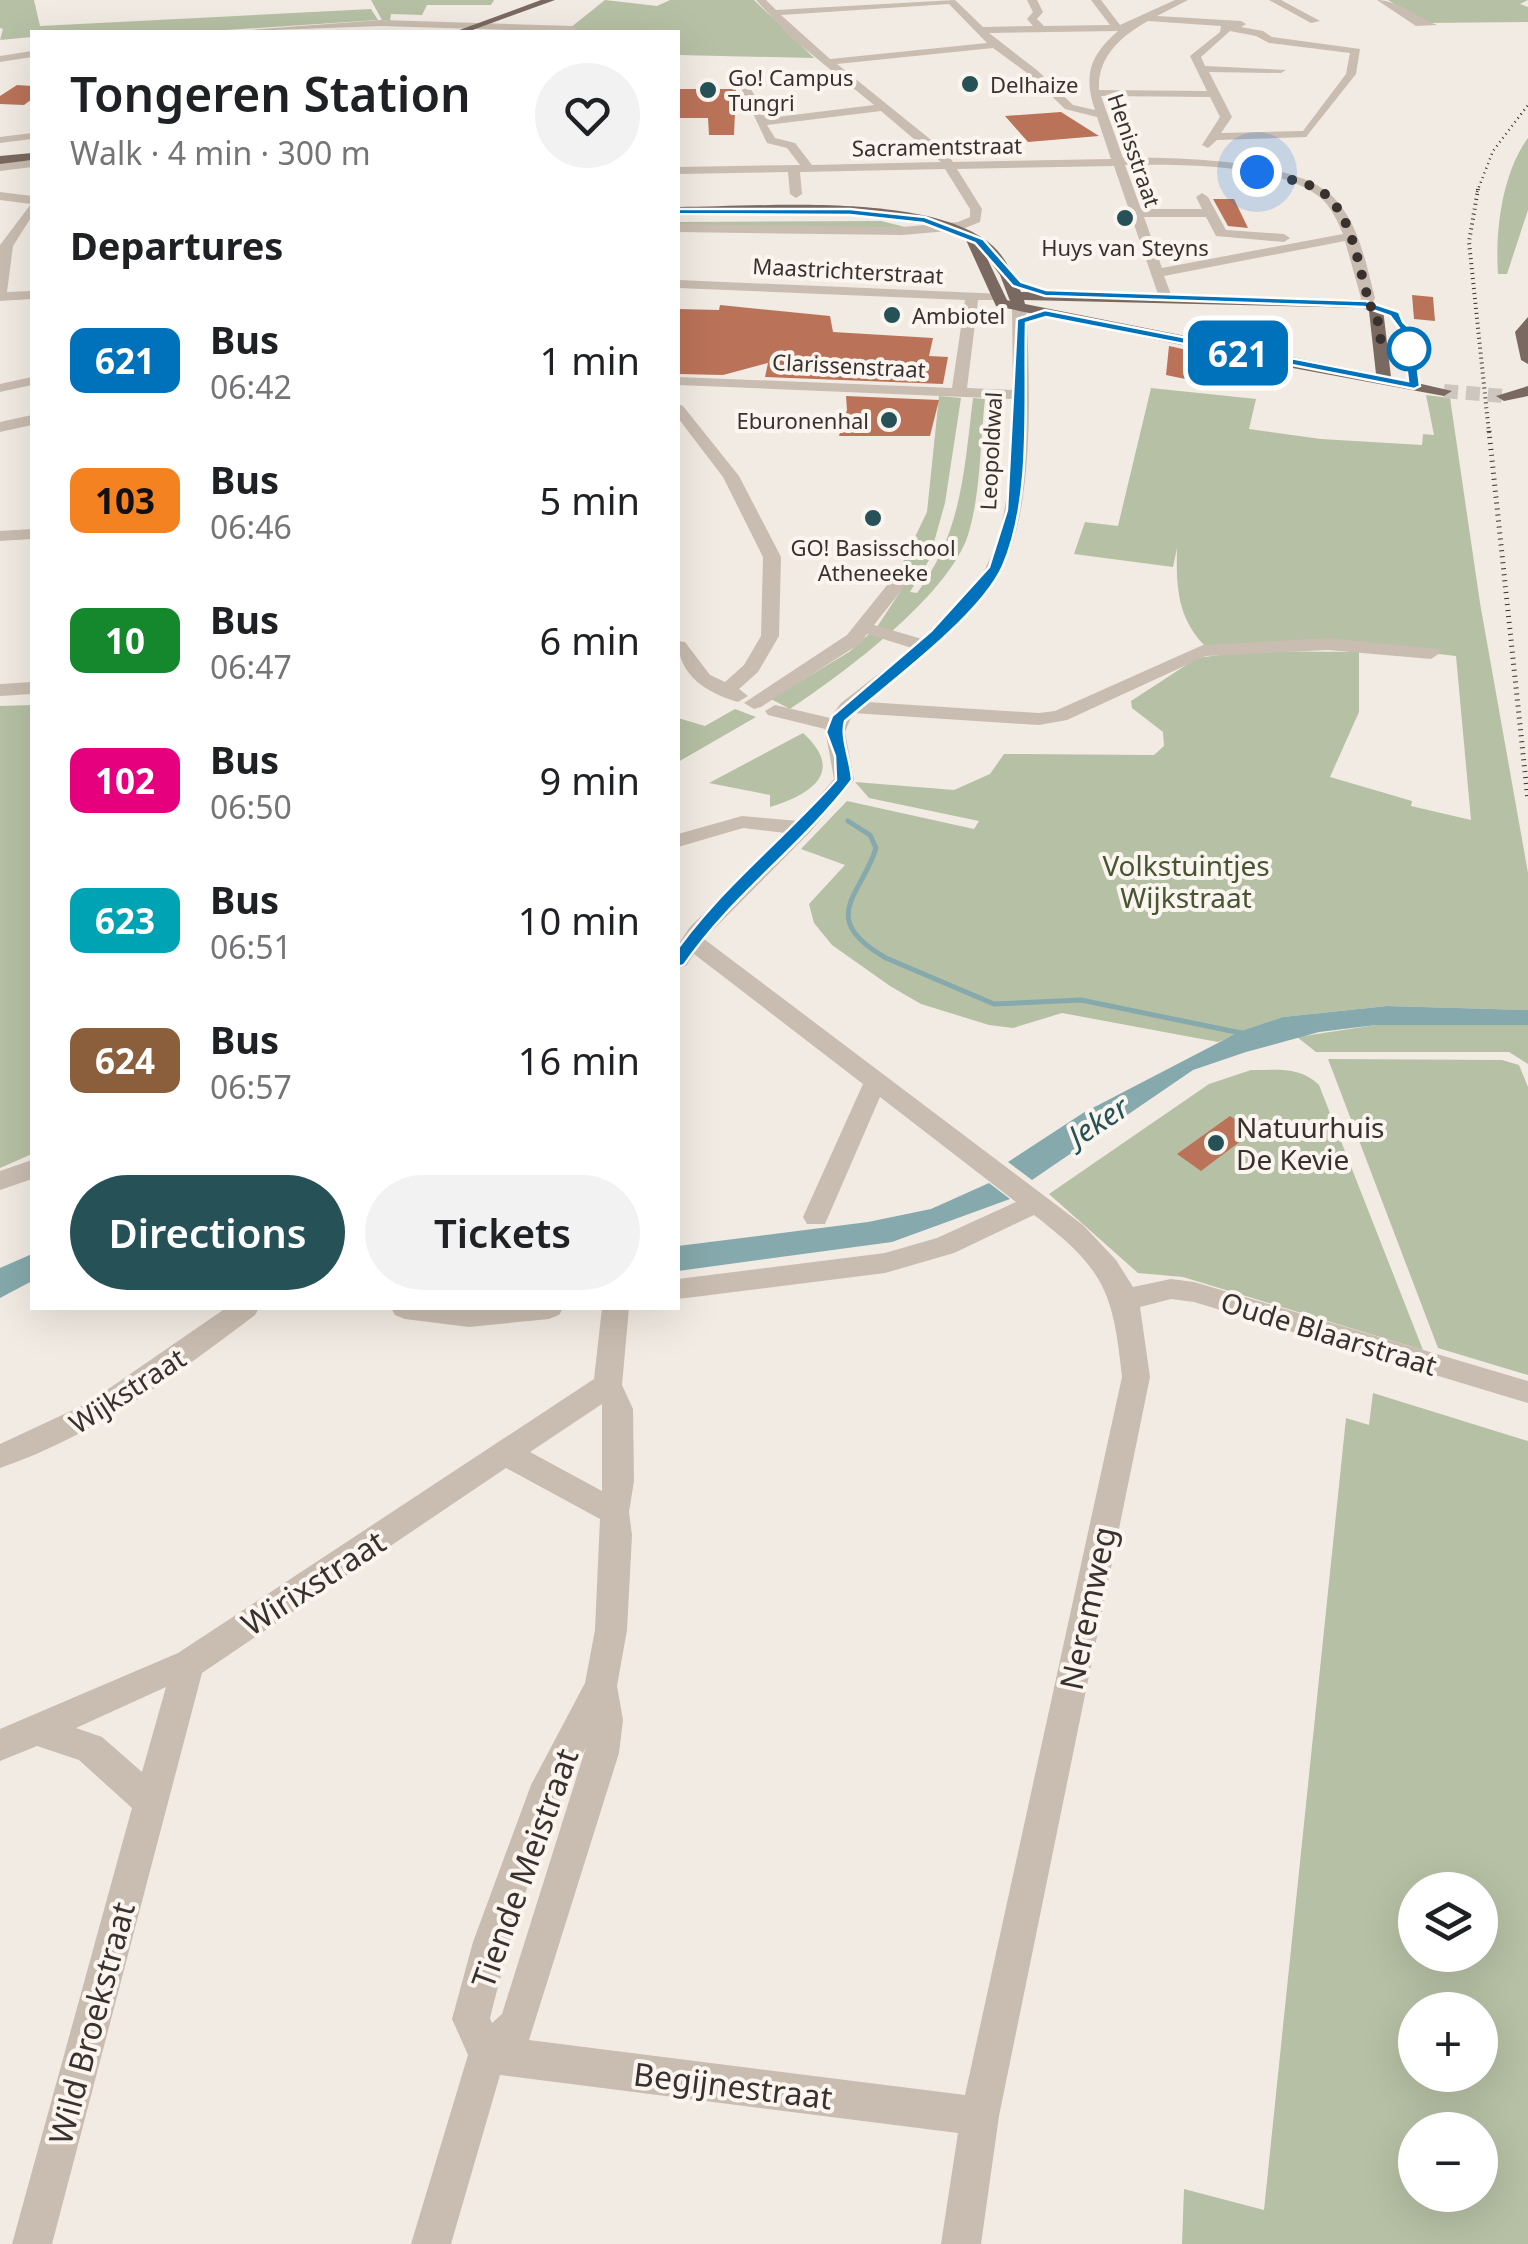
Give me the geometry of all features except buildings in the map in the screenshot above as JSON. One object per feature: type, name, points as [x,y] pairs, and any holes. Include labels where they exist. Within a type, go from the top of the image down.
[{"type":"main road","points":[[465,30],[550,0]]},
{"type":"main road","points":[[680,212],[850,212],[903,216],[970,237],[988,248],[1025,289],[1062,295],[1366,304],[1376,309],[1384,380]]},
{"type":"main road","points":[[970,237],[1011,305]]},
{"type":"main road","points":[[1008,274],[1011,305]]},
{"type":"main road","points":[[1011,305],[1062,295]]},
{"type":"main road","points":[[1045,314],[1444,391]]},
{"type":"main road","points":[[1528,321],[1522,332],[1528,360]]},
{"type":"main road","points":[[1504,396],[1526,394]]},
{"type":"street","points":[[680,228],[902,230],[969,224],[976,219],[976,208],[942,154],[828,62],[761,0]]},
{"type":"street","points":[[1032,0],[1038,12],[1032,19],[1040,28]]},
{"type":"street","points":[[1096,0],[1120,30]]},
{"type":"street","points":[[828,62],[1120,30],[1183,0]]},
{"type":"street","points":[[1274,0],[1316,22]]},
{"type":"street","points":[[1382,0],[1420,24],[1432,25]]},
{"type":"street","points":[[774,13],[950,1],[1069,107],[1098,114]]},
{"type":"street","points":[[1146,18],[1294,29]]},
{"type":"street","points":[[260,30],[381,23],[572,29]]},
{"type":"street","points":[[1227,26],[1259,33],[1269,40],[1355,49],[1366,48],[1369,42]]},
{"type":"street","points":[[1198,162],[1226,120],[1196,54],[1227,26]]},
{"type":"street","points":[[982,30],[1120,30]]},
{"type":"street","name":"Henisstraat","points":[[1120,30],[1096,61],[1094,93],[1098,114],[1165,297]]},
{"type":"street","points":[[1212,138],[1306,134],[1351,74],[1355,49]]},
{"type":"street","points":[[0,59],[30,54]]},
{"type":"street","points":[[1200,69],[1281,70]]},
{"type":"street","points":[[741,82],[764,120]]},
{"type":"street","points":[[1094,93],[1213,94]]},
{"type":"street","points":[[796,194],[801,169],[792,144],[771,141],[760,123],[884,107]]},
{"type":"street","points":[[0,140],[30,136]]},
{"type":"street","points":[[0,162],[30,159]]},
{"type":"street","name":"Sacramentstraat","points":[[680,171],[1198,162],[1314,188],[1330,201],[1350,236],[1368,298],[1366,304]]},
{"type":"street","points":[[0,196],[30,204]]},
{"type":"street","points":[[1202,196],[1222,233],[1317,240]]},
{"type":"street","points":[[30,207],[6,246],[0,295],[30,294]]},
{"type":"street","points":[[1136,213],[1210,213]]},
{"type":"street","points":[[1158,273],[1350,236]]},
{"type":"street","name":"Maastrichterstraat","points":[[680,284],[972,296],[1045,314]]},
{"type":"street","name":"Leopoldwal","points":[[959,392],[972,296]]},
{"type":"street","name":"Leopoldwal","points":[[1011,305],[1020,348]]},
{"type":"street","name":"Leopoldwal","points":[[835,725],[848,707],[923,645],[974,596],[1003,553],[1014,510],[1020,348],[1011,305]]},
{"type":"street","name":"Clarissenstraat","points":[[680,381],[1018,396]]},
{"type":"street","points":[[0,388],[29,382]]},
{"type":"street","points":[[680,412],[731,476],[772,557],[770,636],[750,668],[726,691]]},
{"type":"street","points":[[0,427],[30,420]]},
{"type":"street","points":[[0,536],[30,534]]},
{"type":"street","points":[[764,707],[866,628],[902,578]]},
{"type":"street","points":[[866,628],[923,645]]},
{"type":"street","points":[[848,707],[1039,719],[1060,716],[1203,651],[1328,644],[1431,654]]},
{"type":"street","points":[[680,649],[704,679],[726,691],[764,707],[835,725]]},
{"type":"street","points":[[680,683],[704,679]]},
{"type":"street","points":[[0,690],[30,688]]},
{"type":"street","name":"Neremweg","points":[[835,725],[844,780],[685,951],[879,1080],[1096,1254],[1128,1299],[1136,1377],[980,2116],[961,2244]]},
{"type":"street","points":[[680,840],[742,822],[803,828]]},
{"type":"street","points":[[816,1217],[879,1080]]},
{"type":"street","points":[[0,1181],[30,1170]]},
{"type":"street","points":[[680,1289],[885,1263],[945,1246],[1030,1198]]},
{"type":"street","name":"Oude Blaarstraat","points":[[1128,1299],[1172,1289],[1194,1292],[1528,1392]]},
{"type":"street","name":"Wijkstraat","points":[[0,1456],[40,1443],[94,1417],[241,1310]]},
{"type":"street","points":[[422,1310],[469,1316],[529,1310]]},
{"type":"street","name":"Tiende Meistraat","points":[[487,2054],[471,2019],[490,1942],[548,1785],[601,1686],[611,1630],[618,1535],[614,1512],[619,1481],[618,1409],[608,1385],[615,1310]]},
{"type":"street","name":"Wirixstraat","points":[[0,1745],[38,1731],[152,1675],[188,1664],[608,1385]]},
{"type":"street","points":[[506,1454],[614,1512]]},
{"type":"street","name":"Wild Broekstraat","points":[[32,2244],[188,1664]]},
{"type":"street","name":"Tiende Meistraat","points":[[432,2244],[487,2054],[517,2026],[589,1804],[606,1720],[601,1686]]},
{"type":"street","points":[[38,1731],[90,1748],[150,1802]]},
{"type":"street","name":"Begijnestraat","points":[[487,2054],[980,2116]]},
{"type":"green space","points":[[0,0],[34,0],[40,26],[371,9],[378,20],[226,30],[30,30],[30,37],[0,40]]},
{"type":"green space","points":[[371,0],[494,0],[491,5],[427,5],[422,15],[391,14],[390,21],[382,20]]},
{"type":"green space","points":[[605,0],[657,6],[670,0],[754,0],[814,58],[680,55],[680,30],[568,30]]},
{"type":"green space","points":[[1388,0],[1528,0],[1520,4],[1528,7],[1528,22],[1426,23]]},
{"type":"green space","points":[[1528,138],[1528,210],[1507,274],[1498,274],[1502,203],[1512,168]]},
{"type":"green space","points":[[881,221],[909,228],[680,226],[680,222]]},
{"type":"green space","name":"Volkstuintjes Wijkstraat","points":[[1151,388],[1256,399],[1249,429],[1321,439],[1422,445],[1423,434],[1434,435],[1426,395],[1450,398],[1480,603],[1528,873],[1528,1010],[1387,1006],[1283,1017],[1218,1042],[1062,1013],[1013,1028],[989,1025],[921,1004],[832,945],[814,923],[809,904],[845,865],[801,849],[847,801],[974,829],[979,821],[869,798],[855,782],[954,790],[990,774],[1004,754],[1154,755],[1164,746],[1163,732],[1132,708],[1131,701],[1197,658],[1250,651],[1359,652],[1359,712],[1330,777],[1412,801],[1411,806],[1471,820],[1456,656],[1323,641],[1206,647],[1189,625],[1180,601],[1177,548],[1173,567],[1074,554],[1085,522],[1118,526]]},
{"type":"green space","points":[[939,396],[961,398],[945,503],[929,560],[910,592],[917,593],[932,570],[952,524],[973,398],[985,399],[968,535],[940,583],[917,607],[838,675],[790,709],[771,699],[849,652],[877,627],[911,575],[900,568],[927,512]]},
{"type":"green space","points":[[30,705],[30,1155],[0,1168],[0,706]]},
{"type":"green space","points":[[735,709],[756,717],[680,761],[680,719],[705,726]]},
{"type":"green space","points":[[803,733],[816,747],[822,771],[818,781],[798,796],[770,807],[770,795],[709,783]]},
{"type":"green space","points":[[1376,1025],[1528,1025],[1528,1064],[1509,1052],[1316,1052],[1297,1037]]},
{"type":"green space","points":[[1328,1059],[1502,1060],[1519,1065],[1528,1087],[1528,1375],[1438,1348]]},
{"type":"green space","points":[[1251,1070],[1296,1072],[1319,1085],[1423,1350],[1183,1277],[1138,1273],[1049,1194],[1209,1084]]},
{"type":"green space","points":[[1373,1393],[1528,1441],[1528,2244],[1182,2244],[1184,2189],[1264,2210],[1346,1418],[1369,1425]]},
{"type":"water","name":"Jeker","points":[[1387,1006],[1528,1010],[1528,1025],[1376,1025],[1319,1032],[1193,1070],[1032,1180],[1008,1162],[1083,1113],[1239,1032],[1283,1017]]},
{"type":"water","points":[[989,1183],[1010,1199],[892,1242],[680,1271],[680,1246],[868,1222],[931,1209]]},
{"type":"water","points":[[30,1255],[30,1282],[0,1298],[0,1268]]},
{"type":"waterway","points":[[848,821],[870,835],[876,848],[848,918],[865,944],[886,958],[994,1004],[1081,1000],[1246,1034]]},
{"type":"tunnel","points":[[1444,391],[1504,396]]},
{"type":"railway","points":[[1478,190],[1493,151],[1528,105]]},
{"type":"railway","points":[[1478,190],[1469,242],[1489,433]]},
{"type":"railway","points":[[1489,431],[1528,801]]},
{"type":"bus line","name":"621","points":[[680,211],[850,212],[925,220],[979,241],[1017,284],[1045,293],[1366,304],[1395,314],[1398,324],[1408,331],[1414,386],[1045,314],[1034,314],[1021,321],[1014,510],[996,568],[936,634],[838,719],[834,732],[843,756],[844,780],[830,800],[698,932],[680,959]]},
{"type":"place","name":"Delhaize","points":[[970,84]]},
{"type":"place","name":"Go! Campus Tungri","points":[[708,90]]},
{"type":"place","name":"Huys van Steyns","points":[[1125,218]]},
{"type":"place","name":"Ambiotel","points":[[892,315]]},
{"type":"place","name":"Eburonenhal","points":[[889,420]]},
{"type":"place","name":"GO! Basisschool Atheneeke","points":[[873,518]]},
{"type":"place","name":"Natuurhuis De Kevie","points":[[1216,1143]]},
{"type":"route","points":[[1257,172],[1304,184],[1326,195],[1348,228],[1368,298],[1366,304],[1376,309],[1381,342],[1409,349]]}]
